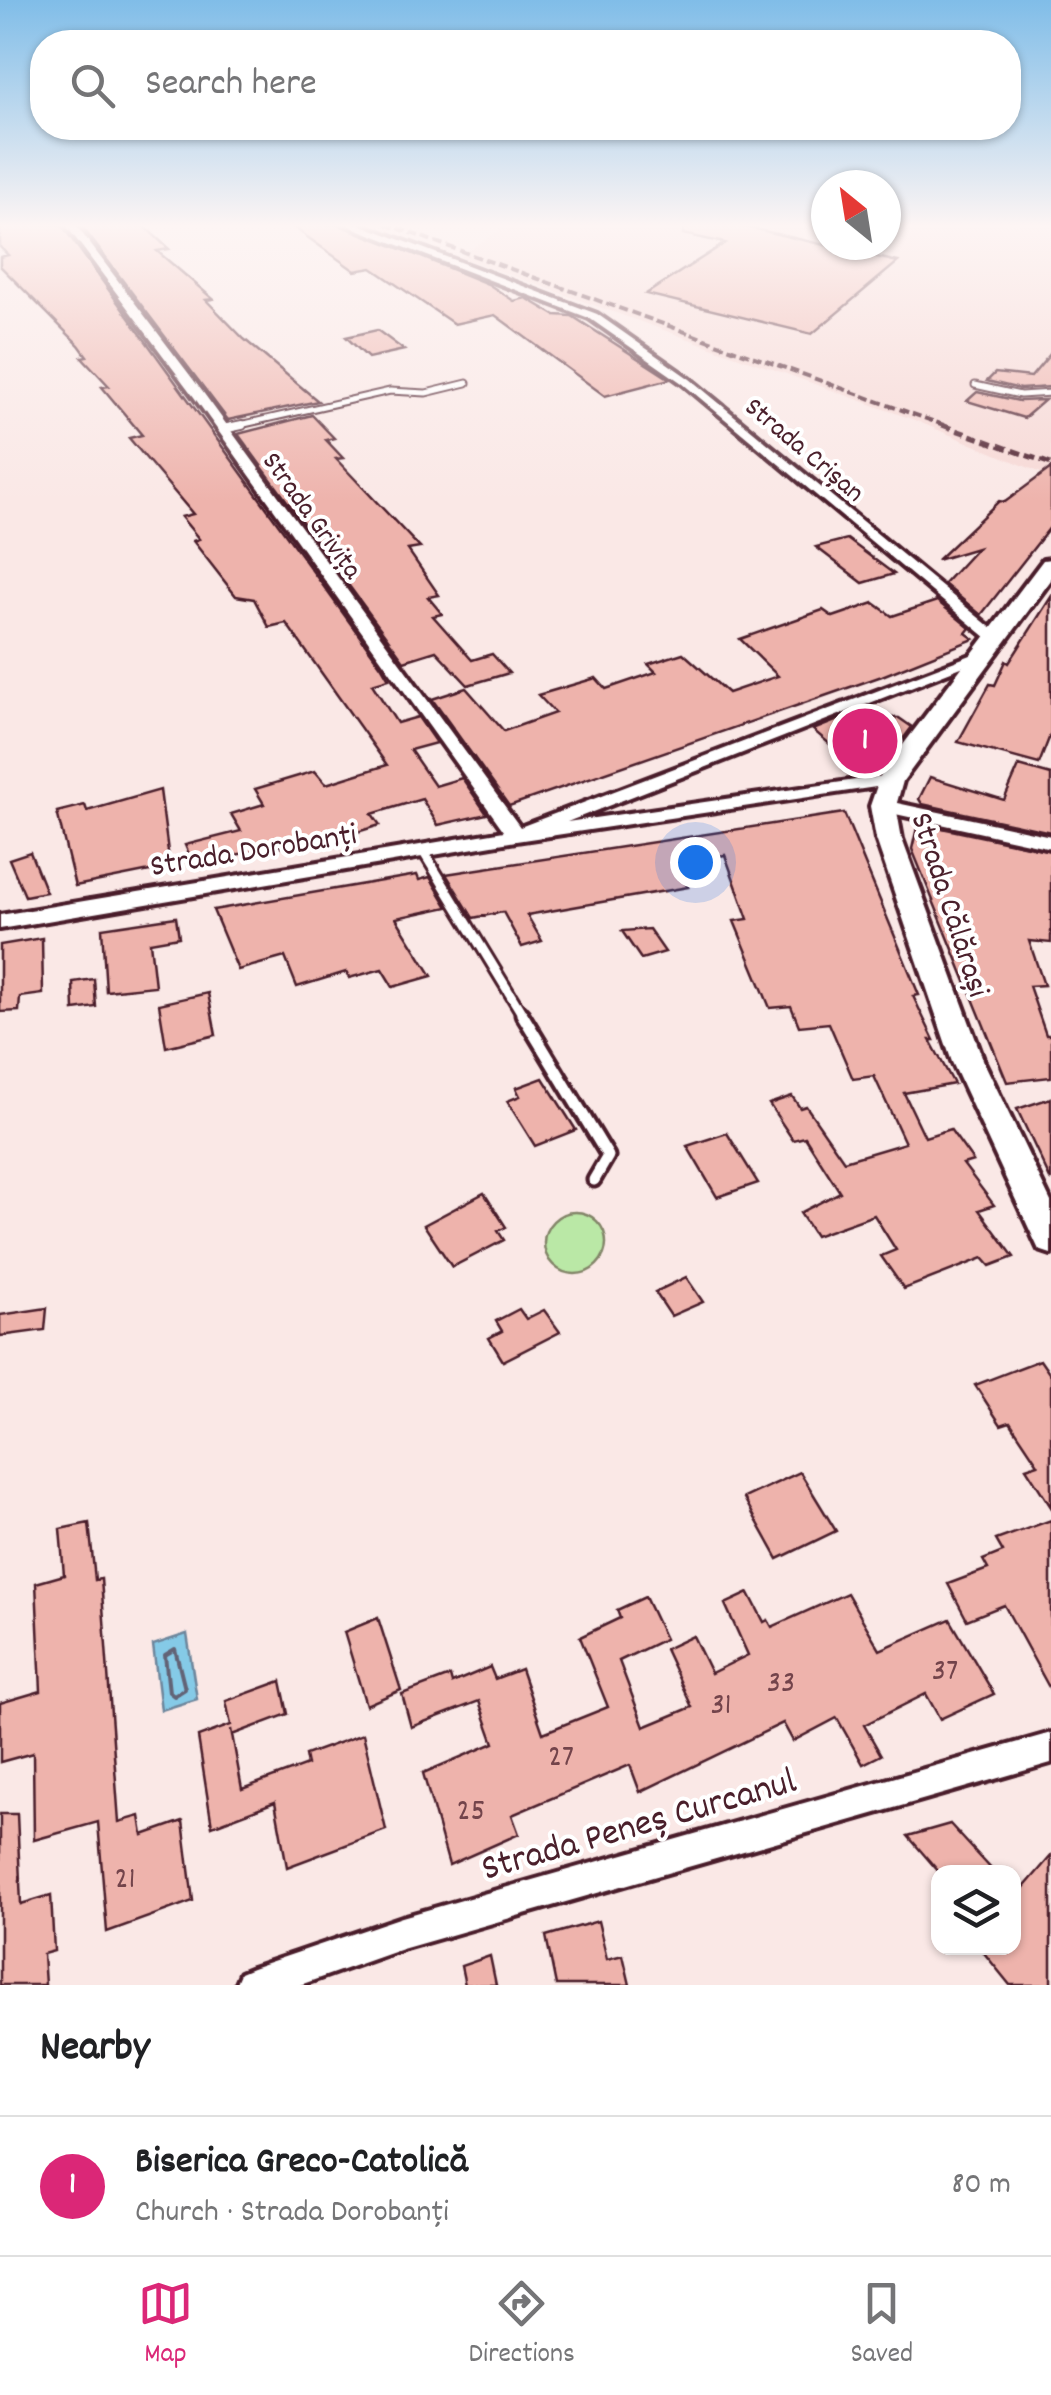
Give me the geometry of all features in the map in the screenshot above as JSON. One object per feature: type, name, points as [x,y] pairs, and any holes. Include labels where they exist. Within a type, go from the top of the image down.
[{"type":"main road","name":"Strada Călărași","points":[[1051,564],[887,793],[889,839],[968,1062],[1051,1239]]},
{"type":"street","name":"Strada Grivița","points":[[139,317],[516,835]]},
{"type":"street","name":"Strada Crișan","points":[[595,317],[686,381],[994,646]]},
{"type":"street","name":"Strada Dorobanți","points":[[516,835],[994,646]]},
{"type":"street","name":"Strada Dorobanți","points":[[0,922],[516,835],[887,793]]},
{"type":"street","points":[[887,793],[1051,842]]},
{"type":"street","name":"Strada Peneș Curcanul","points":[[252,1985],[402,1933],[1051,1748]]},
{"type":"lane","points":[[223,430],[390,391],[426,393],[467,383]]},
{"type":"lane","points":[[975,385],[1020,395],[1051,393]]},
{"type":"lane","points":[[423,851],[608,1156],[594,1180]]},
{"type":"shaded area","points":[[626,317],[1051,317],[1051,477],[912,419]]},
{"type":"green space","points":[[575,1212],[597,1221],[606,1243],[597,1265],[575,1274],[553,1265],[544,1243],[553,1221]]},
{"type":"water","points":[[187,1634],[197,1699],[161,1710],[153,1645]]},
{"type":"building","points":[[51,317],[128,317],[382,667],[389,679],[372,684],[397,723],[418,717],[436,743],[410,750],[435,786],[462,778],[487,814],[438,825],[422,799],[372,814],[380,825],[325,842],[323,838],[193,863],[185,845],[241,831],[231,814],[264,804],[255,789],[315,771],[326,784],[387,765],[286,623],[269,627],[254,599],[236,596],[193,541],[199,539],[181,517],[193,514],[129,438],[142,435],[102,387],[109,386],[82,357],[87,356]]},
{"type":"building","points":[[150,317],[222,317],[318,401],[228,420]]},
{"type":"building","points":[[443,317],[488,317],[454,324]]},
{"type":"building","points":[[497,317],[573,317],[670,379],[605,396]]},
{"type":"building","points":[[740,317],[833,317],[812,334]]},
{"type":"building","points":[[377,330],[404,350],[368,358],[346,337]]},
{"type":"building","points":[[1051,353],[1051,387],[1020,389],[987,381],[995,373],[1031,377]]},
{"type":"building","points":[[977,392],[1019,401],[1045,400],[1024,418],[967,401]]},
{"type":"building","points":[[312,415],[334,438],[326,440],[343,458],[336,459],[420,548],[408,550],[439,595],[428,597],[442,614],[433,616],[472,660],[492,654],[509,673],[468,685],[436,651],[404,661],[238,434]]},
{"type":"building","points":[[1051,468],[1051,526],[981,615],[944,584],[977,548],[937,560],[999,501],[1005,502]]},
{"type":"building","points":[[847,539],[894,574],[863,583],[816,547]]},
{"type":"building","points":[[1051,597],[1051,733],[1039,764],[958,742],[990,684],[995,685],[1006,661],[1009,663]]},
{"type":"building","points":[[937,601],[970,628],[966,633],[974,639],[882,676],[509,806],[432,699],[466,688],[504,731],[555,713],[538,695],[596,678],[606,689],[656,672],[648,664],[683,653],[728,693],[778,676],[740,639],[823,610],[833,617],[874,603],[892,616]]},
{"type":"building","points":[[848,716],[899,718],[912,727],[900,743],[850,761],[813,730]]},
{"type":"building","points":[[1019,766],[1051,775],[1051,832],[922,804],[919,799],[930,777],[1004,800]]},
{"type":"building","points":[[160,790],[170,867],[75,886],[57,812],[85,805],[87,811]]},
{"type":"building","points":[[844,813],[919,995],[913,996],[934,1040],[930,1040],[954,1084],[904,1093],[925,1137],[950,1129],[973,1161],[963,1164],[994,1205],[979,1210],[1014,1257],[990,1266],[983,1258],[904,1289],[881,1256],[896,1250],[874,1215],[815,1236],[800,1213],[840,1192],[805,1137],[793,1140],[769,1104],[792,1096],[800,1108],[806,1106],[844,1161],[905,1143],[874,1076],[853,1079],[829,1023],[799,1026],[791,1006],[770,1008],[734,921],[748,919],[725,855],[674,864],[688,887],[527,915],[542,941],[522,947],[503,912],[473,918],[446,874]]},
{"type":"building","points":[[918,823],[1051,851],[1051,943],[1029,941],[1044,985],[1029,986],[1046,1035],[1051,1035],[1051,1077],[1007,1082],[912,849]]},
{"type":"building","points":[[30,852],[46,892],[25,896],[9,859]]},
{"type":"building","points":[[417,875],[419,880],[430,877],[448,907],[396,918],[432,976],[393,987],[382,969],[349,978],[346,972],[297,987],[285,957],[238,970],[213,910]]},
{"type":"building","points":[[176,917],[179,937],[150,942],[155,986],[106,991],[102,928]]},
{"type":"building","points":[[649,929],[665,952],[641,959],[622,931]]},
{"type":"building","points":[[42,938],[43,994],[20,997],[19,1011],[0,1012],[0,945]]},
{"type":"building","points":[[94,979],[96,1007],[74,1010],[73,982]]},
{"type":"building","points":[[208,993],[216,1035],[166,1047],[159,1004]]},
{"type":"building","points":[[543,1078],[576,1130],[535,1146],[507,1101],[520,1096],[516,1088]]},
{"type":"building","points":[[1051,1098],[1051,1181],[1017,1109]]},
{"type":"building","points":[[727,1133],[758,1183],[717,1197],[687,1146]]},
{"type":"building","points":[[484,1193],[506,1227],[498,1231],[504,1240],[452,1267],[424,1225]]},
{"type":"building","points":[[686,1277],[703,1302],[671,1316],[655,1292]]},
{"type":"building","points":[[47,1308],[45,1330],[0,1336],[0,1315]]},
{"type":"building","points":[[519,1309],[526,1319],[544,1310],[560,1332],[503,1361],[489,1338],[502,1331],[496,1321]]},
{"type":"building","points":[[1040,1360],[1051,1376],[1051,1507],[1026,1468],[1038,1464],[1010,1422],[1001,1425],[975,1385]]},
{"type":"building","points":[[800,1472],[836,1531],[778,1559],[744,1498]]},
{"type":"building","points":[[1051,1520],[1051,1691],[1004,1605],[967,1620],[948,1584],[988,1569],[983,1560],[1003,1552],[996,1540]]},
{"type":"building","points":[[89,1523],[95,1580],[101,1579],[119,1822],[140,1816],[143,1835],[183,1821],[193,1901],[107,1932],[98,1822],[34,1840],[33,1753],[0,1762],[0,1703],[41,1691],[36,1583],[64,1575],[60,1529]]},
{"type":"building","points":[[749,1593],[764,1622],[768,1620],[772,1627],[847,1593],[880,1650],[950,1619],[994,1694],[940,1719],[926,1694],[864,1725],[881,1755],[863,1764],[837,1718],[793,1741],[783,1723],[640,1792],[630,1765],[512,1815],[519,1834],[449,1865],[423,1773],[494,1743],[479,1701],[411,1727],[402,1694],[450,1676],[452,1683],[490,1667],[495,1679],[521,1669],[543,1733],[608,1707],[580,1637],[620,1618],[617,1610],[645,1597],[665,1639],[619,1661],[644,1727],[692,1707],[665,1649],[693,1636],[711,1673],[748,1655],[725,1604]]},
{"type":"building","points":[[378,1618],[401,1690],[366,1705],[344,1632]]},
{"type":"building","points":[[281,1681],[288,1714],[232,1735],[242,1789],[307,1765],[305,1755],[363,1734],[386,1830],[287,1867],[275,1802],[212,1826],[198,1737],[231,1725],[226,1701]]},
{"type":"building","points":[[0,1814],[17,1814],[21,1904],[51,1895],[54,1951],[43,1954],[45,1985],[0,1985]]},
{"type":"building","points":[[950,1824],[988,1865],[933,1865],[908,1836]]},
{"type":"building","points":[[1051,1856],[1051,1985],[1010,1985],[986,1955],[1021,1955],[1021,1891]]},
{"type":"building","points":[[598,1921],[607,1959],[623,1955],[630,1985],[556,1985],[546,1936]]},
{"type":"building","points":[[490,1956],[496,1985],[465,1985],[461,1966]]},
{"type":"railway","points":[[643,317],[949,427]]},
{"type":"railway","points":[[942,425],[1051,464]]},
{"type":"place","name":"Biserica Greco-Catolică","points":[[865,741]]}]
